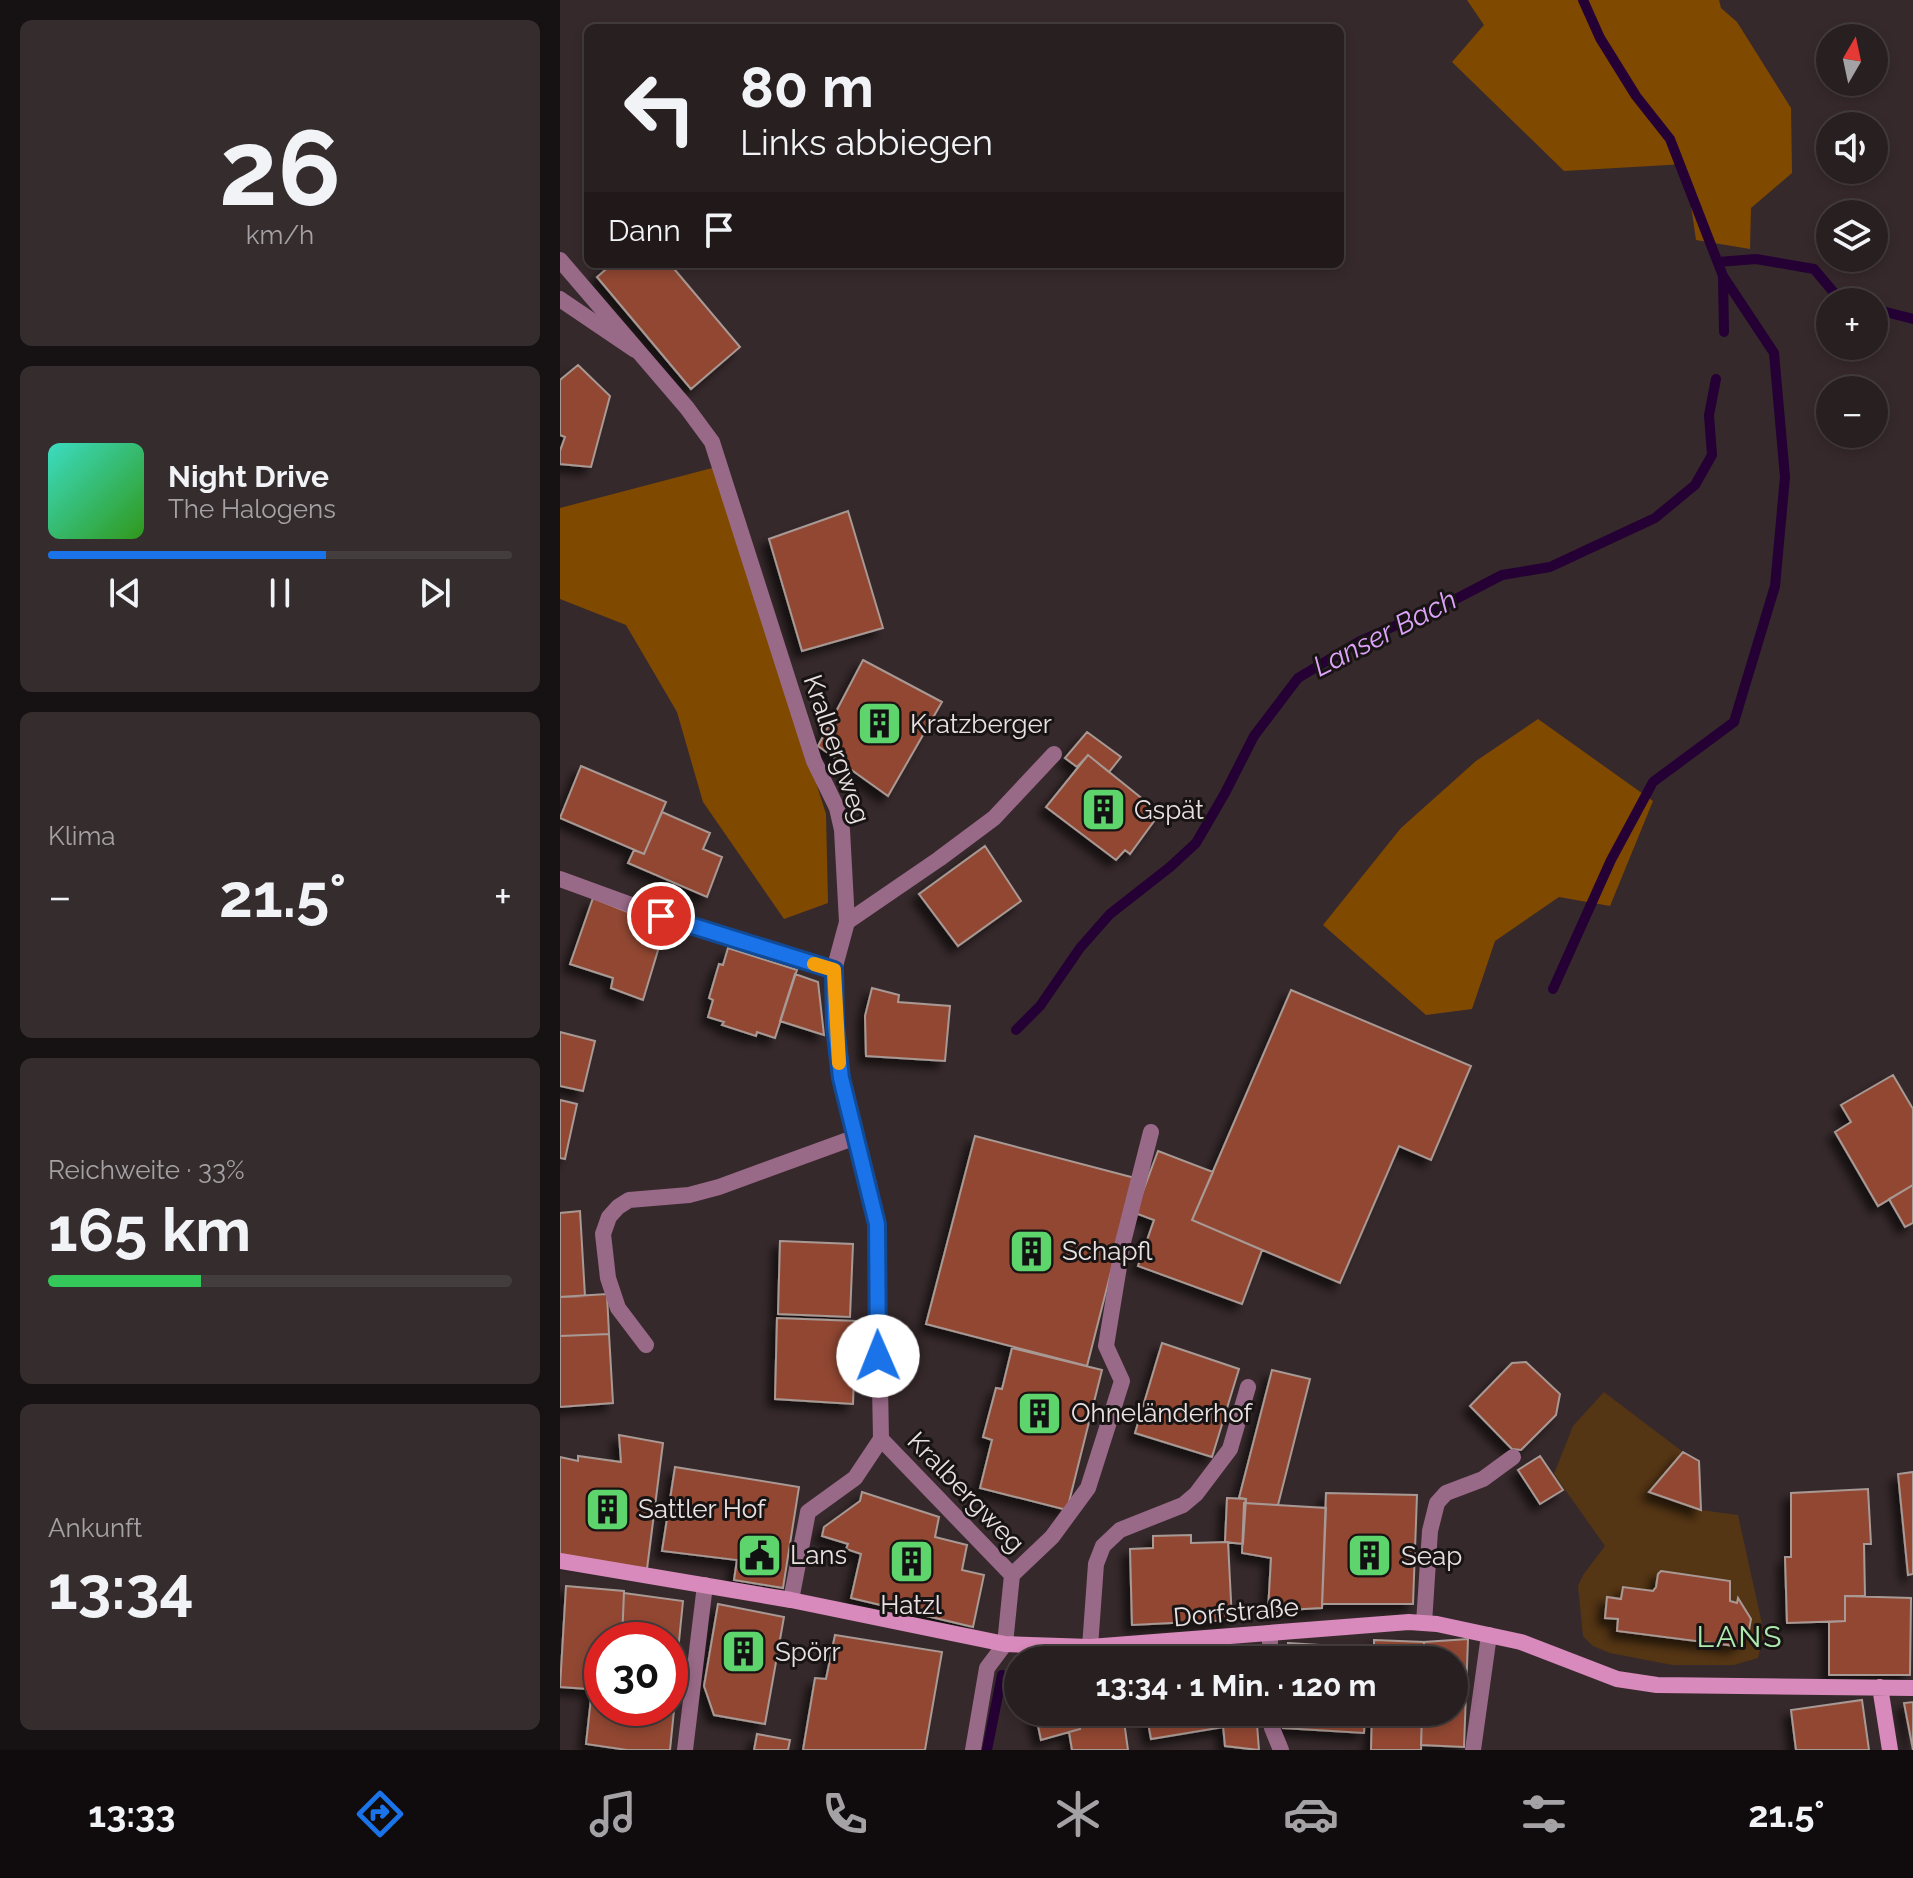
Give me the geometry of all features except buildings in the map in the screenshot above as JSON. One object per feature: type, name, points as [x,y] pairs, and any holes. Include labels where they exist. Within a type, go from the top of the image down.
[{"type":"main road","name":"Dorfstraße","points":[[560,1561],[791,1600],[1005,1644],[1062,1646]]},
{"type":"main road","name":"Dorfstraße","points":[[1103,1646],[1409,1622],[1521,1642],[1617,1679],[1657,1685],[1913,1688]]},
{"type":"main road","points":[[1880,1687],[1890,1750]]},
{"type":"street","name":"Kralbergweg","points":[[560,260],[712,442],[814,761],[840,819],[847,922],[834,970],[837,1051],[845,1100],[877,1224],[881,1439],[1012,1575],[1005,1644]]},
{"type":"street","points":[[560,299],[643,356]]},
{"type":"street","points":[[847,922],[994,818],[1054,754]]},
{"type":"street","points":[[560,879],[686,925],[834,970]]},
{"type":"street","points":[[1012,1575],[1052,1537],[1088,1488],[1122,1381],[1106,1346],[1123,1242],[1151,1132]]},
{"type":"street","points":[[646,1345],[618,1308],[608,1278],[603,1234],[609,1217],[618,1207],[629,1200],[689,1195],[719,1187],[856,1137]]},
{"type":"street","points":[[1090,1646],[1096,1564],[1103,1546],[1120,1530],[1183,1505],[1196,1494],[1230,1449],[1248,1387]]},
{"type":"street","points":[[791,1600],[808,1512],[855,1478],[881,1439]]},
{"type":"street","points":[[1424,1623],[1430,1531],[1437,1503],[1446,1493],[1483,1479],[1513,1457]]},
{"type":"street","points":[[685,1750],[705,1585]]},
{"type":"street","points":[[1270,1633],[1270,1646]]},
{"type":"street","points":[[1473,1750],[1489,1635]]},
{"type":"street","points":[[973,1750],[987,1668],[1005,1644]]},
{"type":"street","points":[[1272,1726],[1281,1750]]},
{"type":"shaded area","points":[[1467,0],[1719,0],[1721,8],[1737,22],[1791,108],[1792,173],[1751,208],[1750,249],[1696,240],[1685,164],[1564,171],[1452,62],[1484,25]]},
{"type":"shaded area","points":[[716,467],[826,814],[828,903],[784,919],[703,802],[677,712],[626,625],[560,599],[560,508]]},
{"type":"shaded area","points":[[1538,719],[1653,801],[1610,906],[1559,897],[1495,941],[1472,1009],[1426,1015],[1323,925],[1401,828],[1476,761]]},
{"type":"shaded area","points":[[1604,1392],[1683,1452],[1650,1492],[1701,1510],[1738,1515],[1764,1633],[1758,1658],[1734,1665],[1672,1665],[1610,1653],[1593,1646],[1583,1636],[1578,1586],[1605,1546],[1554,1474],[1573,1426]],"holes":[[[1661,1571],[1730,1581],[1730,1601],[1737,1603],[1739,1599],[1751,1619],[1748,1636],[1735,1646],[1605,1617],[1621,1599],[1623,1587],[1653,1591]]]},
{"type":"waterway","name":"Lanser Bach","points":[[1583,0],[1600,38],[1636,96],[1670,139],[1723,276],[1724,332]]},
{"type":"waterway","points":[[1718,262],[1756,259],[1814,269],[1830,288]]},
{"type":"waterway","points":[[1553,989],[1611,860],[1653,782],[1734,722],[1775,586],[1785,477],[1774,353],[1723,276]]},
{"type":"waterway","points":[[1888,313],[1913,319]]},
{"type":"waterway","name":"Lanser Bach","points":[[1016,1030],[1040,1006],[1080,948],[1110,914],[1196,843],[1254,736],[1298,678],[1360,641],[1450,602],[1502,575],[1550,567],[1655,518],[1695,485],[1712,455],[1709,415],[1716,379]]},
{"type":"waterway","name":"Lanser Bach","points":[[987,1750],[1002,1675]]},
{"type":"slow traffic","points":[[814,964],[834,970],[839,1063]]},
{"type":"place","name":"Kratzberger","points":[[879,724]]},
{"type":"place","name":"Gspät","points":[[1103,810]]},
{"type":"place","name":"Schapfl","points":[[1031,1251]]},
{"type":"place","name":"Ohneländerhof","points":[[1040,1413]]},
{"type":"place","name":"Sattler Hof","points":[[607,1509]]},
{"type":"place","name":"Lans","points":[[759,1555]]},
{"type":"place","name":"Seap","points":[[1370,1556]]},
{"type":"place","name":"Hatzl","points":[[911,1562]]},
{"type":"place","name":"Spörr","points":[[744,1652]]},
{"type":"district","name":"LANS","points":[[1740,1636]]},
{"type":"route","points":[[661,916],[834,970],[835,1026],[841,1078],[877,1224],[878,1356]]}]
